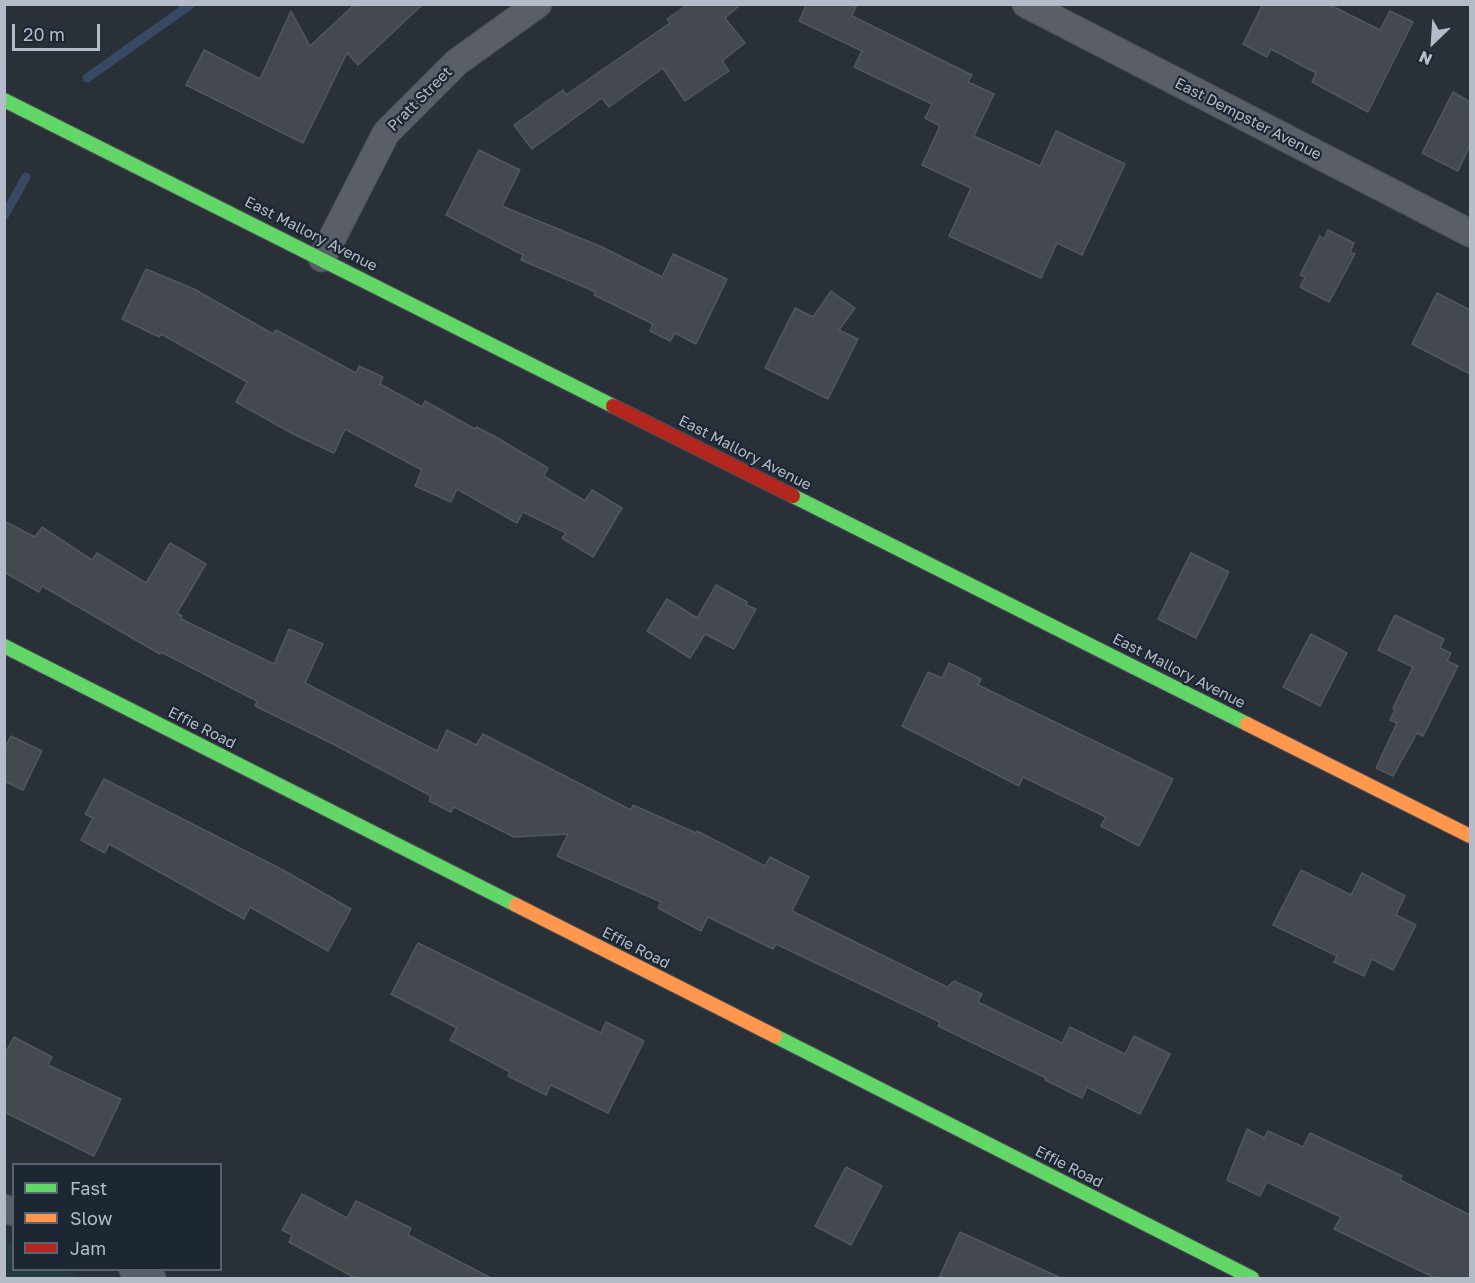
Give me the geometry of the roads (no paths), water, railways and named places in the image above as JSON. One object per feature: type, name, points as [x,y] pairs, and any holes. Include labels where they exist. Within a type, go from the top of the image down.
[{"type":"street","name":"Pratt Street","points":[[322,258],[386,133],[457,62],[538,4]]},
{"type":"street","name":"East Dempster Avenue","points":[[1026,4],[1470,232]]},
{"type":"street","name":"East Mallory Avenue","points":[[4,100],[1470,836]]},
{"type":"street","name":"Effie Road","points":[[4,646],[1252,1278]]},
{"type":"street","points":[[137,1271],[152,1278]]},
{"type":"waterway","points":[[87,78],[191,4]]},
{"type":"waterway","points":[[4,216],[26,177]]}]
